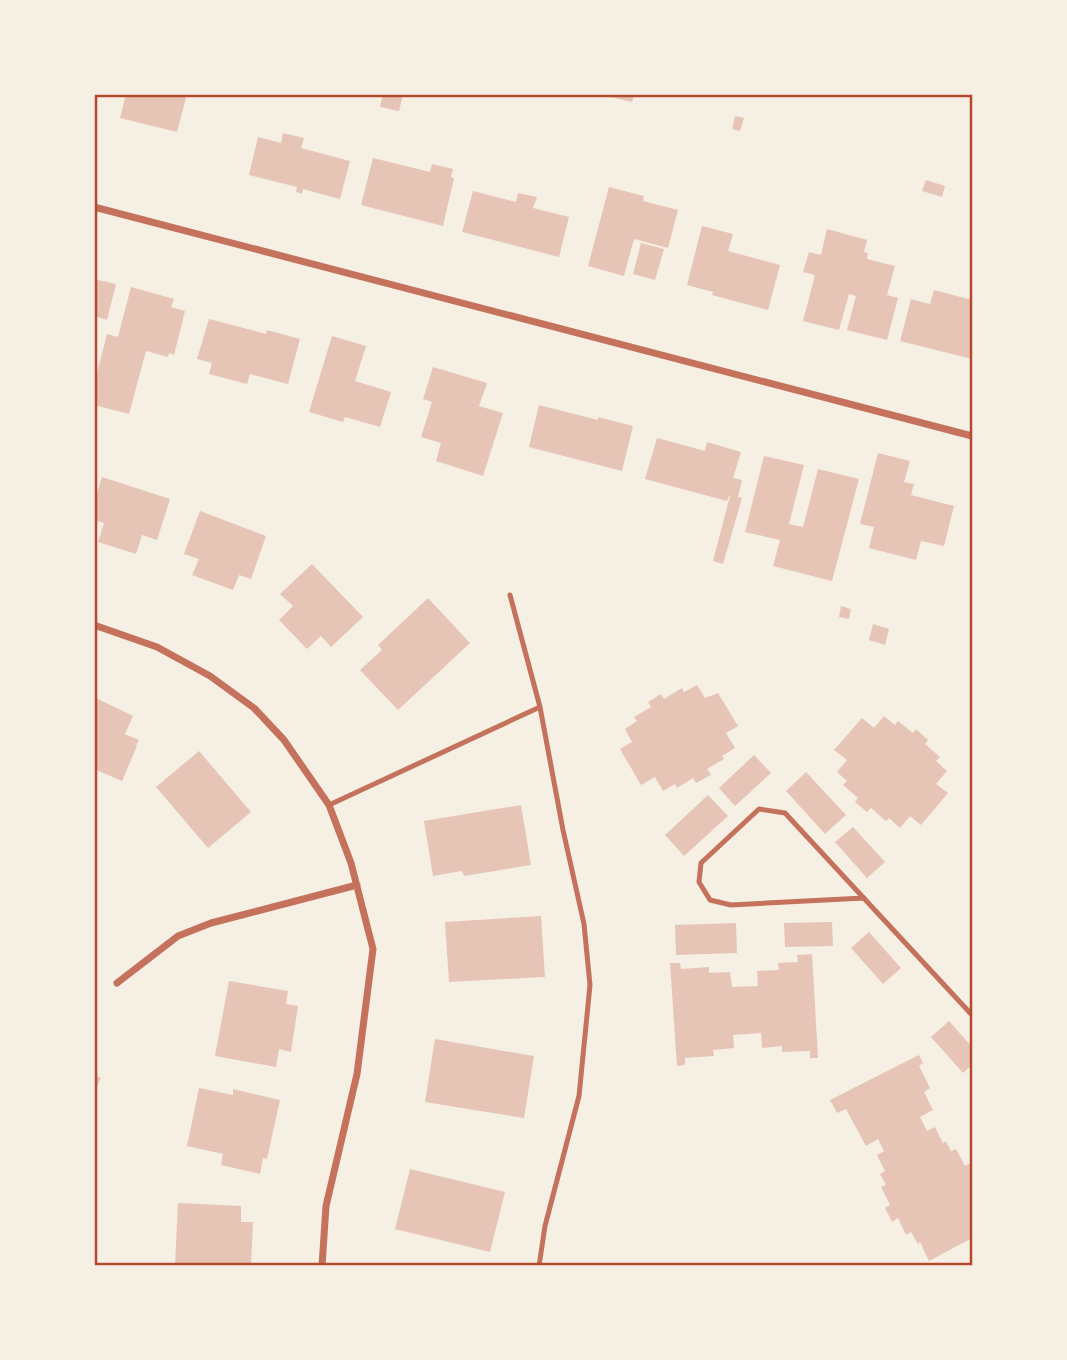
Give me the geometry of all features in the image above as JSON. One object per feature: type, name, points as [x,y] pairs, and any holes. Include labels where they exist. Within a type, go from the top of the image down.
[{"type":"street","points":[[94,207],[972,436]]},
{"type":"street","points":[[94,625],[157,647],[210,676],[254,708],[284,740],[329,805],[351,863],[373,949],[358,1074],[326,1206],[322,1265]]},
{"type":"street","points":[[117,982],[178,936],[212,923],[357,885]]},
{"type":"lane","points":[[510,595],[540,707],[584,924],[590,985],[579,1096],[545,1226],[539,1265]]},
{"type":"lane","points":[[329,805],[540,707]]},
{"type":"lane","points":[[864,898],[731,905],[710,900],[699,882],[701,863],[759,809],[785,813],[864,898],[972,1015]]},
{"type":"building","points":[[126,94],[187,94],[177,132],[120,118]]},
{"type":"building","points":[[383,94],[403,94],[399,111],[380,107]]},
{"type":"building","points":[[611,94],[634,94],[632,102],[611,97]]},
{"type":"building","points":[[735,116],[744,118],[740,131],[732,129]]},
{"type":"building","points":[[283,133],[304,138],[301,148],[350,161],[340,199],[303,189],[302,194],[296,192],[297,187],[249,175],[258,137],[281,143]]},
{"type":"building","points":[[373,158],[430,172],[432,164],[453,169],[451,177],[454,178],[443,226],[361,205]]},
{"type":"building","points":[[926,180],[945,186],[942,197],[922,191]]},
{"type":"building","points":[[609,187],[644,196],[643,201],[678,210],[668,248],[634,239],[624,276],[588,266]]},
{"type":"building","points":[[473,191],[516,202],[518,193],[537,197],[533,208],[569,217],[559,257],[462,232]]},
{"type":"building","points":[[702,226],[733,234],[728,251],[780,265],[768,310],[712,295],[713,292],[687,285]]},
{"type":"building","points":[[827,229],[867,240],[864,252],[868,253],[867,259],[895,266],[887,295],[898,298],[887,340],[847,330],[856,296],[849,294],[839,330],[803,321],[815,275],[803,272],[809,252],[821,255]]},
{"type":"building","points":[[641,243],[664,249],[655,280],[633,274]]},
{"type":"building","points":[[94,279],[116,284],[107,320],[94,316]]},
{"type":"building","points":[[131,287],[174,299],[171,307],[185,311],[174,355],[169,353],[168,357],[146,351],[129,414],[94,405],[94,384],[107,334],[118,337]]},
{"type":"building","points":[[934,290],[972,300],[972,359],[900,341],[911,299],[930,304]]},
{"type":"building","points":[[209,319],[266,334],[267,330],[300,339],[288,384],[250,374],[247,384],[209,374],[212,363],[197,359]]},
{"type":"building","points":[[332,336],[366,346],[355,381],[391,392],[380,427],[345,417],[343,422],[309,412]]},
{"type":"building","points":[[433,367],[487,383],[479,406],[503,413],[483,476],[436,461],[441,443],[421,437],[432,402],[423,399]]},
{"type":"building","points":[[539,405],[633,426],[622,471],[529,447]]},
{"type":"building","points":[[657,438],[705,451],[707,442],[741,452],[733,478],[742,480],[738,497],[742,498],[723,564],[713,561],[730,496],[727,501],[645,479]]},
{"type":"building","points":[[878,453],[910,461],[904,482],[914,484],[911,495],[954,506],[944,546],[921,541],[916,560],[869,548],[874,527],[860,524]]},
{"type":"building","points":[[764,456],[804,465],[789,524],[803,527],[818,469],[859,479],[832,581],[773,566],[780,540],[745,532]]},
{"type":"building","points":[[102,477],[170,499],[157,540],[142,535],[136,554],[98,542],[104,523],[94,520],[94,502]]},
{"type":"building","points":[[200,511],[266,536],[251,579],[239,575],[233,590],[192,575],[199,559],[184,554]]},
{"type":"building","points":[[312,564],[363,617],[331,647],[321,636],[307,649],[279,620],[293,606],[280,594]]},
{"type":"building","points":[[428,598],[470,643],[398,710],[360,670],[382,650],[378,645]]},
{"type":"building","points":[[841,606],[851,609],[849,619],[839,617]]},
{"type":"building","points":[[873,624],[889,629],[885,645],[869,640]]},
{"type":"building","points":[[697,685],[705,698],[718,693],[738,726],[726,733],[735,748],[722,756],[724,759],[707,769],[711,775],[696,783],[693,778],[677,788],[675,784],[663,791],[655,777],[641,785],[620,749],[632,742],[625,729],[637,721],[634,717],[651,707],[648,702],[661,694],[664,699],[682,688],[684,692]]},
{"type":"building","points":[[96,698],[133,716],[125,734],[139,740],[122,781],[94,769]]},
{"type":"building","points":[[884,716],[895,725],[898,721],[913,733],[916,729],[928,740],[925,744],[940,757],[936,761],[947,771],[936,784],[948,793],[921,825],[910,816],[900,828],[889,818],[886,821],[871,808],[867,812],[855,802],[858,798],[843,785],[847,781],[837,772],[847,760],[834,750],[862,718],[874,728]]},
{"type":"building","points":[[199,751],[251,812],[208,848],[156,787]]},
{"type":"building","points":[[754,755],[771,773],[735,806],[719,788]]},
{"type":"building","points":[[806,772],[846,815],[825,834],[786,791]]},
{"type":"building","points":[[708,795],[728,816],[684,856],[665,835]]},
{"type":"building","points":[[521,805],[531,865],[464,876],[462,871],[433,876],[424,821]]},
{"type":"building","points":[[853,827],[885,862],[867,878],[835,842]]},
{"type":"building","points":[[541,916],[545,977],[449,982],[445,922]]},
{"type":"building","points":[[832,922],[833,946],[785,947],[784,923]]},
{"type":"building","points":[[736,923],[737,953],[676,955],[675,925]]},
{"type":"building","points":[[869,932],[901,968],[883,984],[851,948]]},
{"type":"building","points":[[812,954],[818,1058],[810,1058],[810,1051],[782,1052],[782,1046],[762,1048],[761,1033],[733,1035],[734,1048],[713,1050],[714,1056],[685,1058],[685,1065],[677,1066],[670,963],[680,963],[681,969],[709,967],[709,973],[730,972],[732,987],[758,986],[757,971],[779,970],[778,963],[798,962],[797,955]]},
{"type":"building","points":[[229,981],[288,991],[286,1004],[298,1006],[291,1052],[279,1049],[276,1067],[215,1056]]},
{"type":"building","points":[[949,1021],[972,1047],[972,1065],[963,1073],[931,1037]]},
{"type":"building","points":[[435,1039],[534,1056],[524,1118],[425,1102]]},
{"type":"building","points":[[919,1055],[923,1063],[919,1066],[930,1088],[924,1092],[933,1110],[920,1117],[927,1131],[935,1127],[943,1143],[946,1141],[951,1151],[956,1149],[965,1166],[972,1162],[972,1238],[929,1261],[920,1242],[918,1244],[911,1232],[906,1235],[898,1218],[892,1222],[885,1208],[890,1205],[881,1187],[886,1185],[880,1174],[885,1171],[877,1155],[884,1151],[878,1139],[866,1146],[846,1109],[837,1113],[830,1100]]},
{"type":"building","points":[[94,1075],[101,1078],[94,1092]]},
{"type":"building","points":[[199,1088],[233,1095],[233,1089],[280,1100],[267,1159],[263,1158],[260,1174],[221,1165],[223,1154],[187,1146]]},
{"type":"building","points":[[410,1169],[505,1192],[490,1252],[395,1229]]},
{"type":"building","points":[[178,1203],[241,1206],[241,1222],[253,1222],[251,1266],[175,1266]]}]
